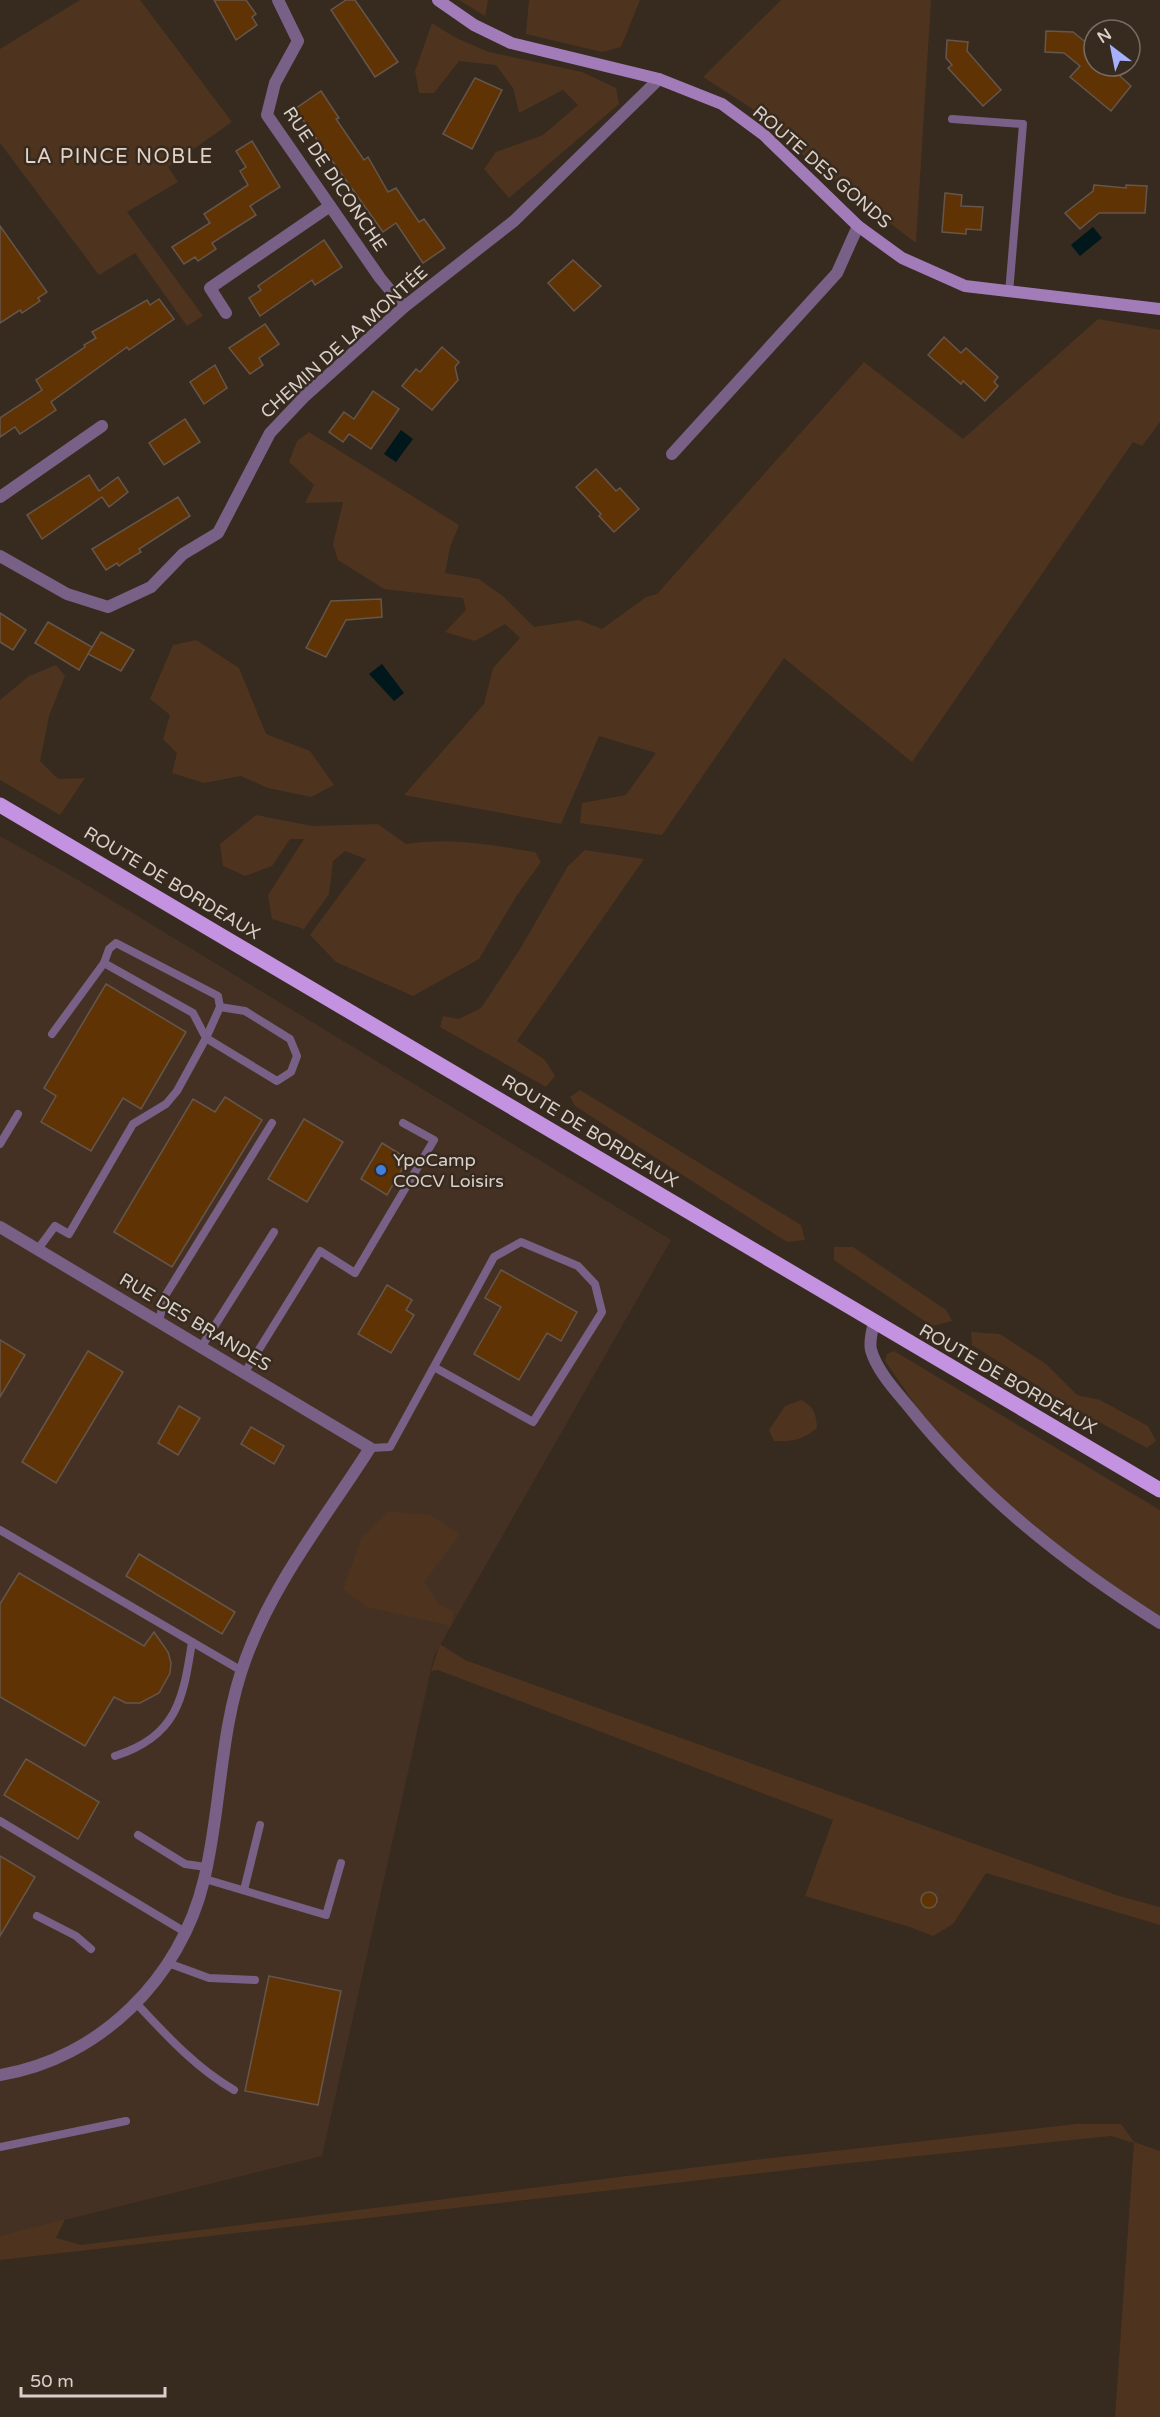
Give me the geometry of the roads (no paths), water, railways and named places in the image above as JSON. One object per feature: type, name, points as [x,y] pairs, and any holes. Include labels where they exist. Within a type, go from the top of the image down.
[{"type":"main road","name":"ROUTE DE BORDEAUX","points":[[0,805],[1160,1490]]},
{"type":"street","name":"RUE DE DICONCHE","points":[[278,0],[298,41],[275,83],[267,115],[404,307]]},
{"type":"street","name":"ROUTE DES GONDS","points":[[438,0],[474,25],[511,43],[659,79],[722,104],[764,135],[858,226],[902,258],[965,286],[1160,309]]},
{"type":"street","name":"CHEMIN DE LA MONTÉE","points":[[0,556],[67,594],[108,607],[151,587],[183,554],[218,533],[270,433],[305,396],[404,307],[511,223],[659,79]]},
{"type":"street","points":[[226,313],[210,288],[330,206]]},
{"type":"street","points":[[672,454],[837,273],[858,226]]},
{"type":"street","points":[[0,497],[102,426]]},
{"type":"street","name":"RUE DES BRANDES","points":[[0,1227],[370,1448]]},
{"type":"street","points":[[874,1323],[871,1349],[884,1376],[943,1449],[1013,1518],[1091,1580],[1160,1623]]},
{"type":"street","points":[[0,2076],[60,2056],[106,2030],[137,2004],[168,1963],[195,1912],[205,1873],[228,1719],[242,1671],[270,1600],[370,1448]]},
{"type":"lane","points":[[952,118],[1023,124],[1009,293]]},
{"type":"lane","points":[[38,1249],[55,1226],[69,1234],[133,1124],[166,1104],[177,1091],[220,1007],[218,996],[116,943],[109,949],[104,963],[52,1034]]},
{"type":"lane","points":[[104,963],[193,1013],[206,1038],[277,1080],[291,1072],[297,1056],[290,1039],[245,1011],[220,1007]]},
{"type":"lane","points":[[0,1144],[18,1114]]},
{"type":"lane","points":[[159,1321],[165,1296],[272,1123]]},
{"type":"lane","points":[[245,1372],[320,1251],[355,1273],[434,1140],[403,1123]]},
{"type":"lane","points":[[202,1346],[274,1232]]},
{"type":"lane","points":[[370,1448],[390,1447],[494,1257],[521,1242],[578,1266],[595,1284],[602,1312],[532,1422],[434,1367]]},
{"type":"lane","points":[[0,1530],[242,1671]]},
{"type":"lane","points":[[115,1756],[138,1749],[174,1716],[186,1680],[192,1642]]},
{"type":"lane","points":[[0,1821],[185,1932]]},
{"type":"lane","points":[[244,1890],[260,1825]]},
{"type":"lane","points":[[138,1835],[185,1864],[244,1890],[326,1915],[342,1863]]},
{"type":"lane","points":[[37,1916],[76,1936],[91,1949]]},
{"type":"lane","points":[[168,1963],[209,1978],[255,1980]]},
{"type":"lane","points":[[137,2004],[186,2056],[213,2078],[234,2090]]},
{"type":"lane","points":[[0,2147],[126,2121]]},
{"type":"water","points":[[1093,227],[1102,238],[1080,256],[1071,245]]},
{"type":"water","points":[[401,430],[413,439],[396,462],[384,454]]},
{"type":"water","points":[[382,664],[404,693],[394,701],[369,674]]},
{"type":"place","name":"YpoCamp COCV Loisirs","points":[[381,1170]]},
{"type":"district","name":"LA PINCE NOBLE","points":[[119,157]]}]
